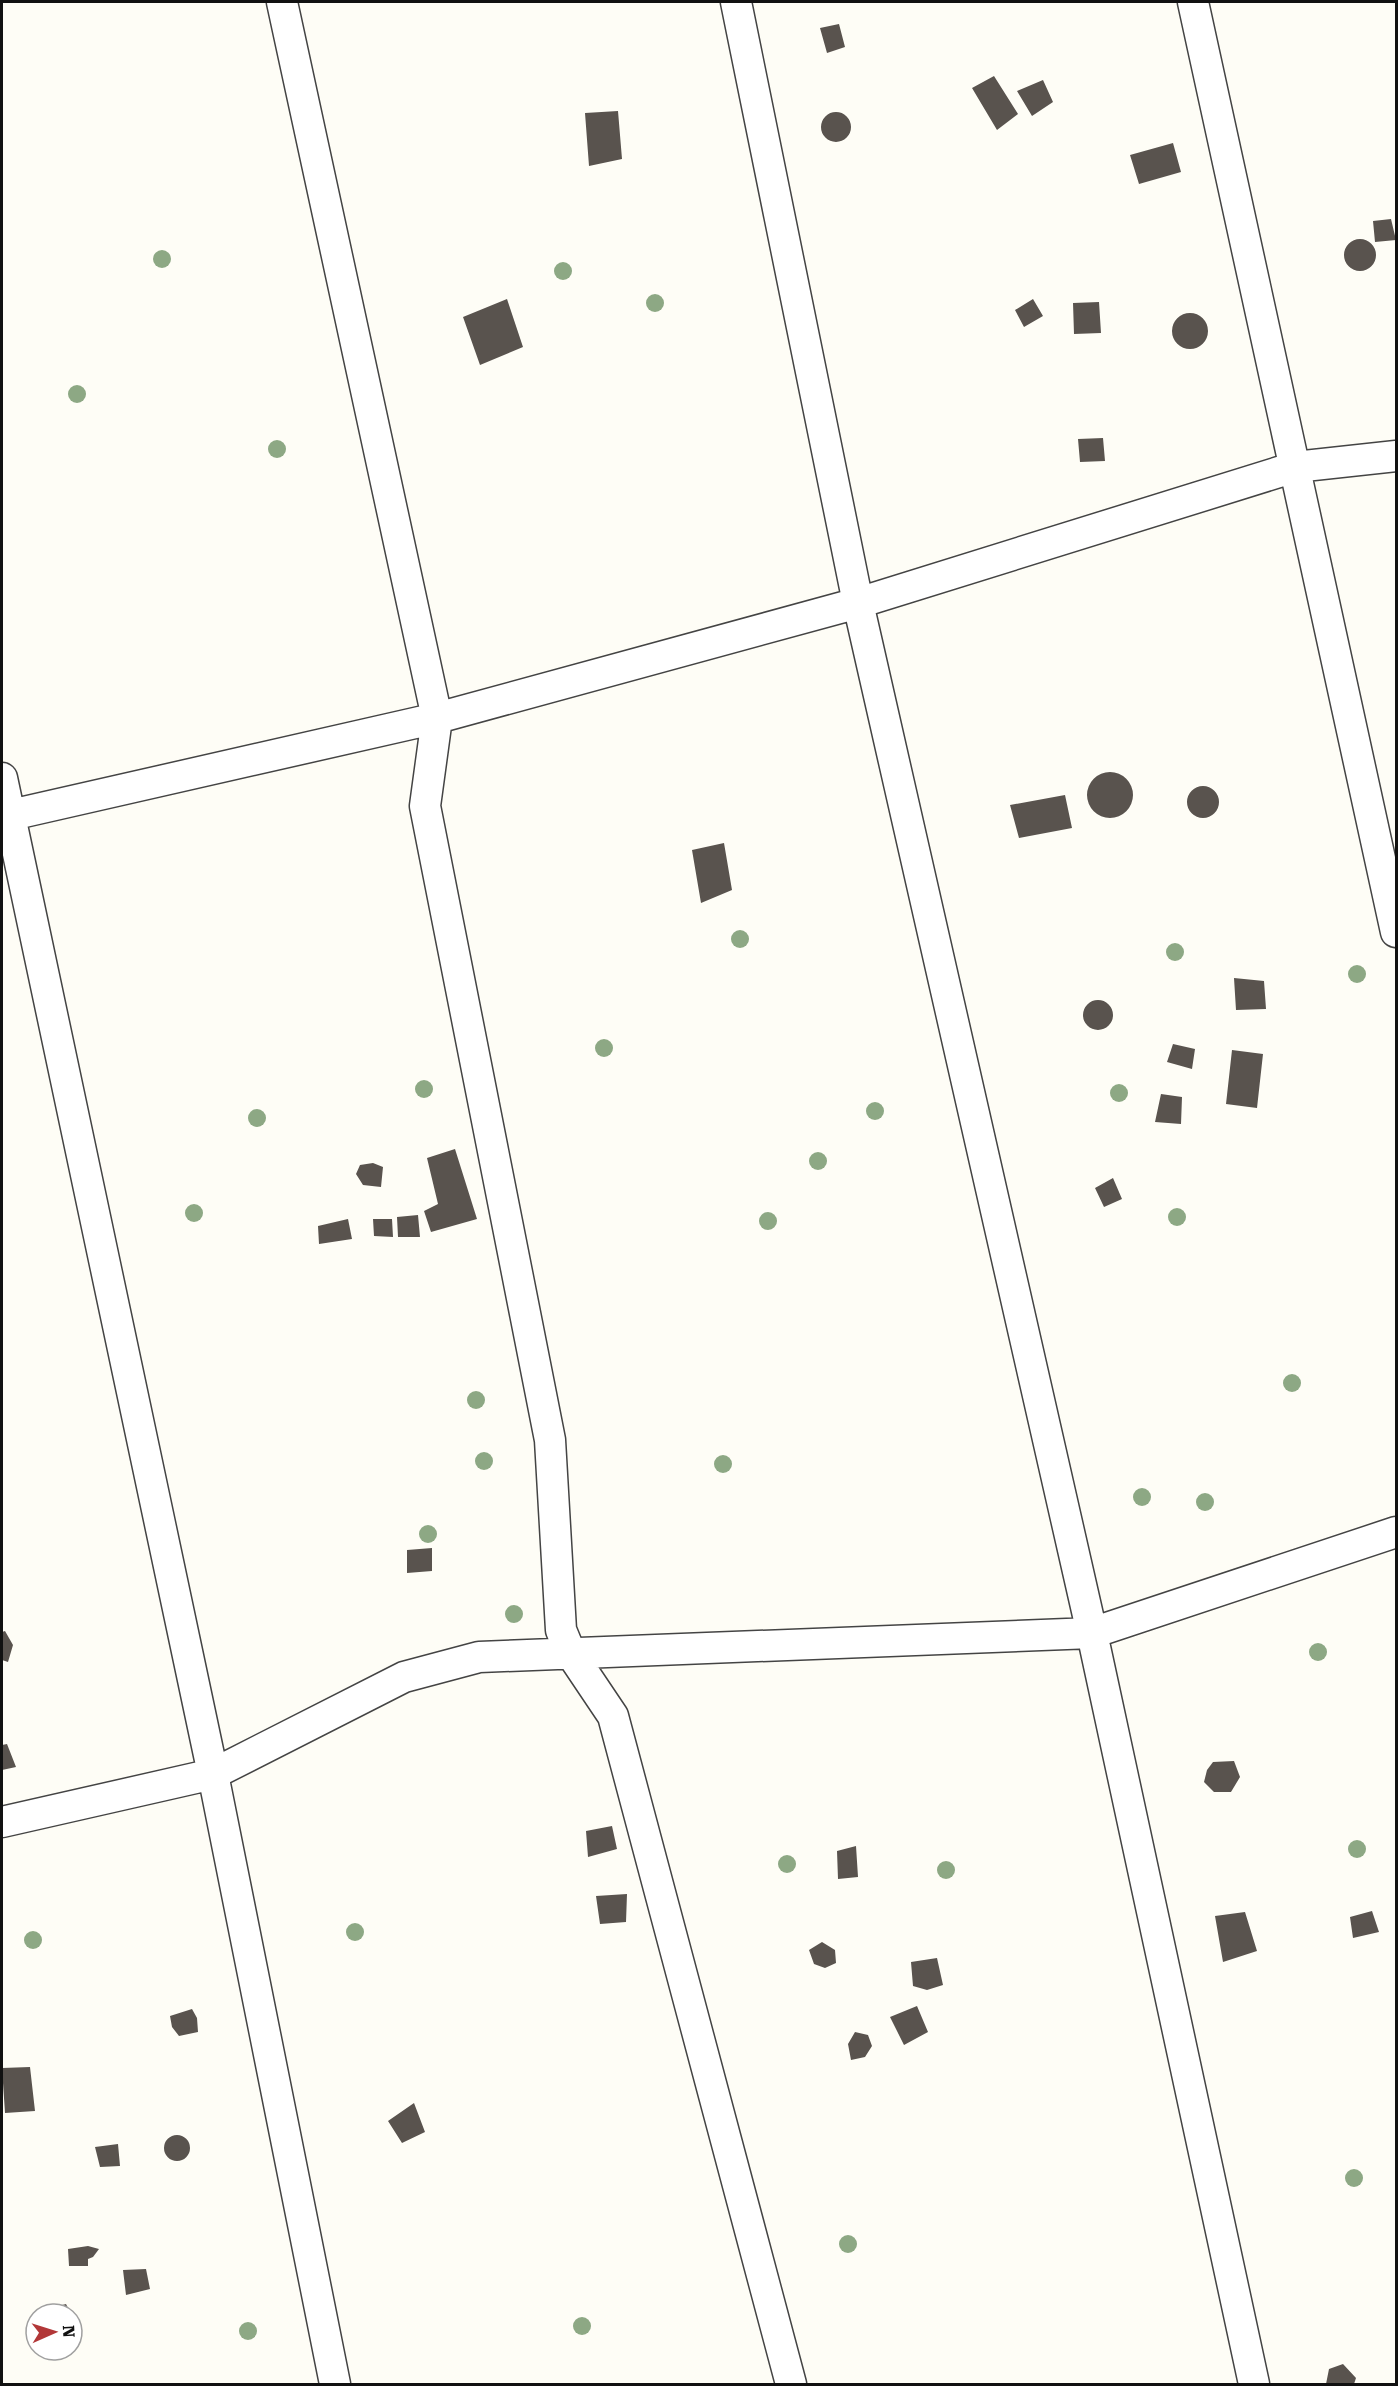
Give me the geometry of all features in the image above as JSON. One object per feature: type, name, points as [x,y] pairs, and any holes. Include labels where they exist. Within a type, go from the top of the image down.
[{"type":"street","points":[[282,2],[437,718],[425,806],[550,1440],[561,1630],[570,1652],[613,1716],[791,2385]]},
{"type":"street","points":[[736,2],[858,603],[1092,1633],[1254,2385]]},
{"type":"street","points":[[1193,2],[1396,932]]},
{"type":"street","points":[[5,816],[437,718],[858,603],[1295,467],[1396,456]]},
{"type":"street","points":[[2,778],[5,816],[213,1774],[334,2385]]},
{"type":"street","points":[[2,1822],[213,1774],[404,1677],[479,1657],[1092,1633],[1396,1532]]},
{"type":"building","points":[[839,24],[845,47],[827,53],[820,28]]},
{"type":"building","points":[[994,76],[1018,114],[997,130],[972,88]]},
{"type":"building","points":[[1043,80],[1053,102],[1032,116],[1017,91]]},
{"type":"building","points":[[618,111],[622,159],[589,166],[585,113]]},
{"type":"building","points":[[836,112],[842,113],[850,121],[850,133],[842,141],[836,142],[830,141],[822,133],[821,127],[822,121],[830,113]]},
{"type":"building","points":[[1173,143],[1181,172],[1139,184],[1130,155]]},
{"type":"building","points":[[1391,219],[1396,240],[1375,242],[1373,221]]},
{"type":"building","points":[[1360,239],[1371,244],[1376,255],[1371,266],[1360,271],[1349,266],[1344,255],[1349,244]]},
{"type":"building","points":[[507,299],[523,347],[480,365],[463,317]]},
{"type":"building","points":[[1033,299],[1043,316],[1024,327],[1015,310]]},
{"type":"building","points":[[1099,302],[1101,333],[1074,334],[1073,303]]},
{"type":"building","points":[[1190,313],[1203,318],[1208,331],[1203,344],[1190,349],[1177,344],[1172,331],[1177,318]]},
{"type":"building","points":[[1103,438],[1105,461],[1080,462],[1078,439]]},
{"type":"building","points":[[1110,772],[1126,779],[1133,795],[1126,811],[1110,818],[1094,811],[1087,795],[1094,779]]},
{"type":"building","points":[[1203,786],[1215,790],[1219,802],[1215,814],[1203,818],[1191,814],[1187,802],[1191,790]]},
{"type":"building","points":[[1065,795],[1072,828],[1019,838],[1010,805]]},
{"type":"building","points":[[724,843],[732,890],[701,903],[692,850]]},
{"type":"building","points":[[1234,978],[1264,981],[1266,1009],[1236,1010]]},
{"type":"building","points":[[1098,1000],[1109,1004],[1113,1015],[1109,1026],[1098,1030],[1087,1026],[1083,1015],[1087,1004]]},
{"type":"building","points":[[1173,1044],[1195,1049],[1192,1069],[1167,1062]]},
{"type":"building","points":[[1232,1050],[1263,1054],[1257,1108],[1226,1104]]},
{"type":"building","points":[[1161,1094],[1182,1097],[1181,1124],[1155,1122]]},
{"type":"building","points":[[455,1149],[477,1219],[431,1232],[424,1211],[438,1204],[427,1158]]},
{"type":"building","points":[[373,1163],[383,1167],[381,1187],[363,1185],[356,1174],[360,1165]]},
{"type":"building","points":[[1113,1178],[1122,1199],[1104,1207],[1095,1188]]},
{"type":"building","points":[[418,1215],[420,1237],[398,1237],[397,1217]]},
{"type":"building","points":[[348,1219],[352,1239],[319,1244],[318,1226]]},
{"type":"building","points":[[373,1219],[392,1219],[393,1237],[374,1236]]},
{"type":"building","points":[[432,1548],[432,1571],[407,1573],[407,1550]]},
{"type":"building","points":[[5,1631],[13,1645],[8,1662],[2,1660],[2,1632]]},
{"type":"building","points":[[7,1744],[16,1767],[2,1770],[2,1745]]},
{"type":"building","points":[[1234,1761],[1240,1777],[1231,1792],[1214,1792],[1204,1782],[1207,1770],[1213,1762]]},
{"type":"building","points":[[612,1826],[617,1849],[588,1857],[586,1831]]},
{"type":"building","points":[[856,1846],[858,1877],[838,1879],[837,1851]]},
{"type":"building","points":[[627,1894],[626,1922],[600,1924],[596,1896]]},
{"type":"building","points":[[1372,1911],[1379,1932],[1353,1938],[1350,1917]]},
{"type":"building","points":[[1245,1912],[1257,1951],[1223,1962],[1215,1916]]},
{"type":"building","points":[[822,1942],[835,1950],[836,1963],[825,1968],[814,1964],[809,1950]]},
{"type":"building","points":[[937,1958],[943,1985],[927,1990],[913,1986],[911,1962]]},
{"type":"building","points":[[917,2006],[928,2032],[904,2045],[890,2017]]},
{"type":"building","points":[[192,2009],[197,2018],[198,2032],[179,2036],[172,2027],[170,2016]]},
{"type":"building","points":[[855,2032],[868,2035],[872,2046],[865,2057],[851,2060],[848,2044]]},
{"type":"building","points":[[30,2067],[35,2111],[5,2113],[2,2068]]},
{"type":"building","points":[[414,2103],[425,2132],[402,2143],[388,2121]]},
{"type":"building","points":[[177,2135],[186,2139],[190,2148],[186,2157],[177,2161],[168,2157],[164,2148],[168,2139]]},
{"type":"building","points":[[118,2144],[120,2166],[100,2167],[95,2147]]},
{"type":"building","points":[[88,2246],[99,2249],[93,2257],[88,2259],[88,2266],[69,2266],[68,2249]]},
{"type":"building","points":[[146,2269],[150,2289],[126,2295],[123,2270]]},
{"type":"building","points":[[1343,2364],[1356,2378],[1354,2384],[1326,2384],[1329,2369]]}]
